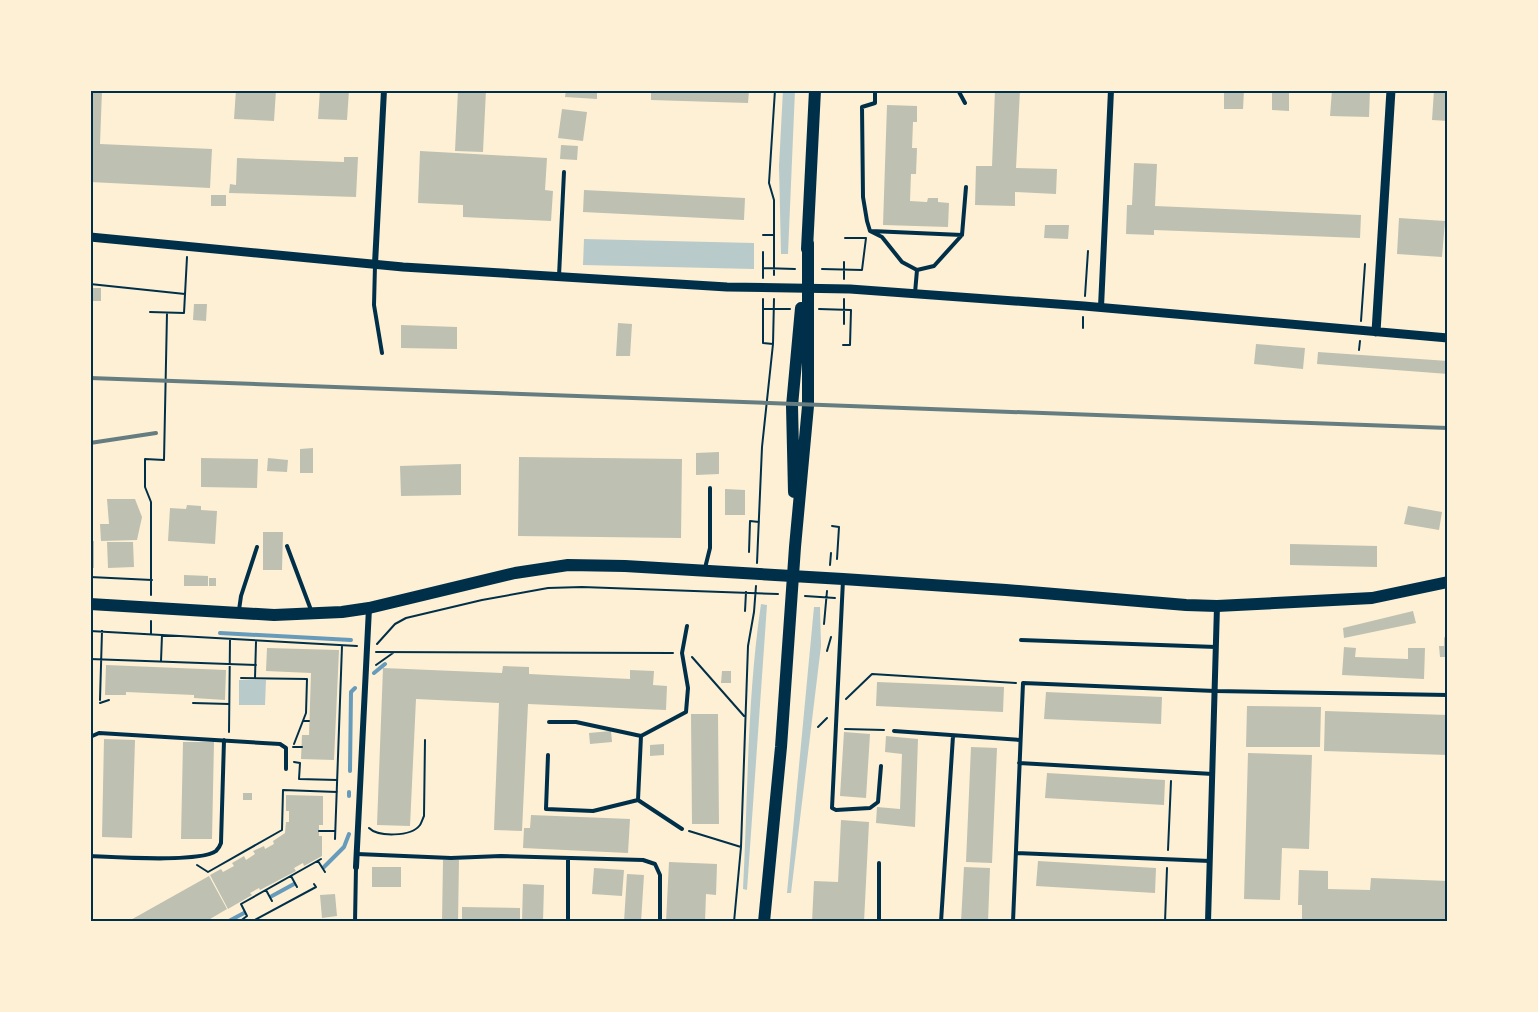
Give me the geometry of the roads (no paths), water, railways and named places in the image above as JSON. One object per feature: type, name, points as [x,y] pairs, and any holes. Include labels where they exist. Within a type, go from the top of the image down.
[{"type":"main road","points":[[764,922],[781,747],[795,547],[792,405],[808,243],[815,90]]},
{"type":"main road","points":[[90,604],[274,615],[313,614],[369,609],[515,573],[568,565],[843,579],[1217,606],[1372,598],[1448,582]]},
{"type":"street","points":[[375,264],[384,90]]},
{"type":"street","points":[[1101,307],[1112,90]]},
{"type":"street","points":[[1376,332],[1391,90]]},
{"type":"street","points":[[90,237],[375,264],[763,288],[850,289],[1101,307],[1448,338]]},
{"type":"street","points":[[1208,922],[1217,606]]},
{"type":"street","points":[[356,867],[369,609]]},
{"type":"lane","points":[[870,231],[863,197],[862,107],[874,103],[875,90]]},
{"type":"lane","points":[[958,90],[964,103]]},
{"type":"lane","points":[[558,276],[564,172]]},
{"type":"lane","points":[[870,231],[882,237],[902,262],[917,270],[934,266],[962,235],[966,187]]},
{"type":"lane","points":[[870,231],[962,235]]},
{"type":"lane","points":[[375,264],[374,305],[382,353]]},
{"type":"lane","points":[[915,294],[917,270]]},
{"type":"lane","points":[[704,572],[710,548],[710,488]]},
{"type":"lane","points":[[287,546],[313,614]]},
{"type":"lane","points":[[239,613],[240,596],[257,547]]},
{"type":"lane","points":[[843,579],[832,808],[836,810],[870,808],[878,802],[881,766]]},
{"type":"lane","points":[[549,722],[576,722],[641,736],[686,712],[688,688],[682,653],[687,626]]},
{"type":"lane","points":[[1022,640],[1217,647]]},
{"type":"lane","points":[[1013,922],[1023,683],[1215,691],[1448,695]]},
{"type":"lane","points":[[894,731],[1020,740]]},
{"type":"lane","points":[[90,737],[99,733],[280,744],[286,748],[286,769]]},
{"type":"lane","points":[[638,800],[641,736]]},
{"type":"lane","points":[[941,922],[953,736]]},
{"type":"lane","points":[[90,856],[186,857],[209,854],[218,850],[221,843],[226,740]]},
{"type":"lane","points":[[548,755],[546,809],[593,811],[638,800],[682,829]]},
{"type":"lane","points":[[1020,763],[1213,774]]},
{"type":"lane","points":[[1016,853],[1210,861]]},
{"type":"lane","points":[[356,854],[451,858],[501,856],[643,860],[655,864],[660,876],[660,922]]},
{"type":"lane","points":[[568,858],[568,922]]},
{"type":"lane","points":[[879,863],[879,922]]},
{"type":"lane","points":[[355,922],[356,867]]},
{"type":"waterway","points":[[220,633],[351,640]]},
{"type":"waterway","points":[[374,673],[385,664]]},
{"type":"waterway","points":[[350,771],[351,692],[355,688]]},
{"type":"waterway","points":[[324,867],[344,847],[349,834]]},
{"type":"waterway","points":[[272,896],[294,884]]},
{"type":"waterway","points":[[227,922],[244,913]]},
{"type":"railway","points":[[90,378],[1448,428]]},
{"type":"railway","points":[[90,443],[156,433]]}]
